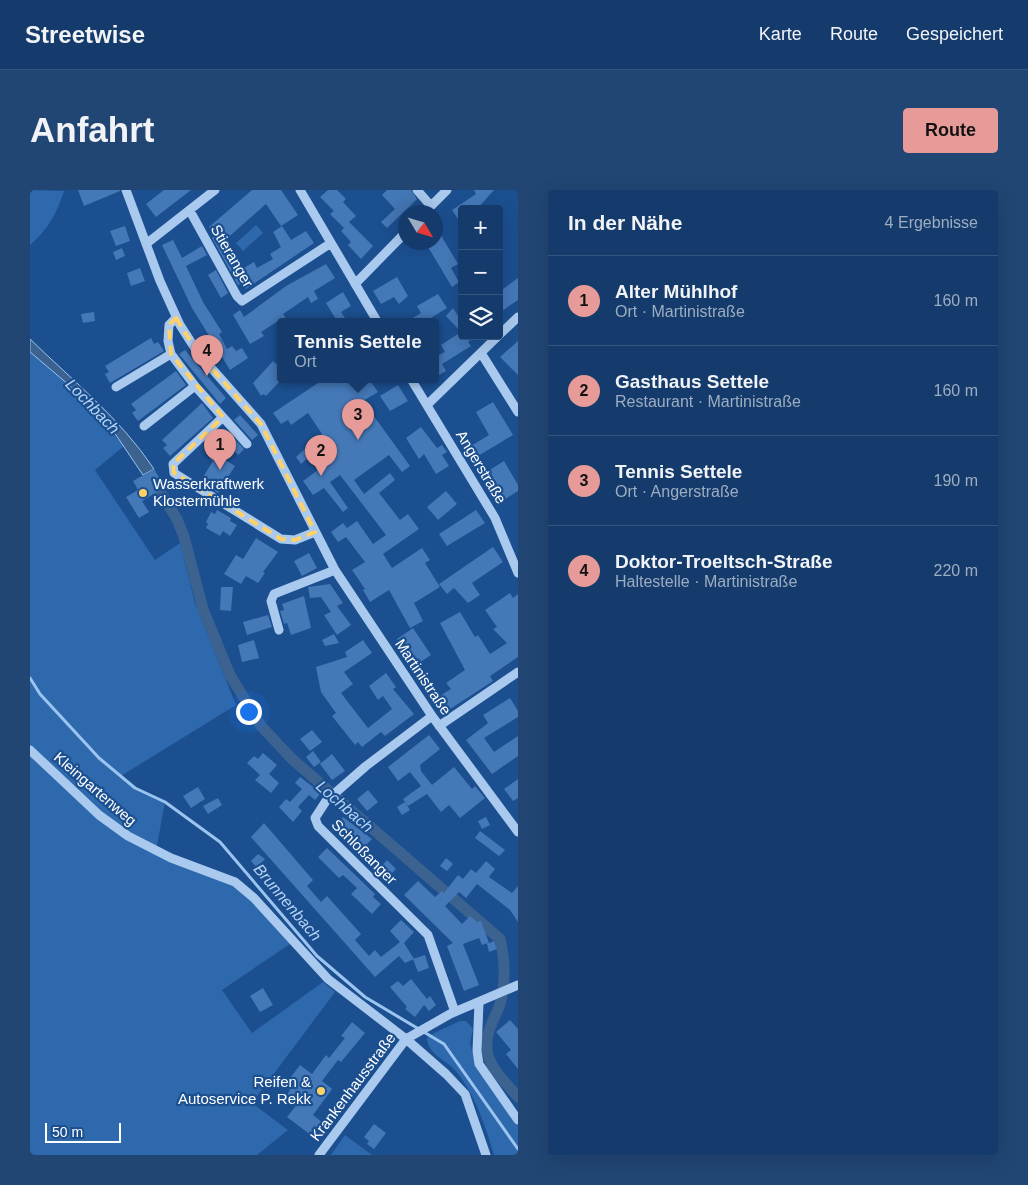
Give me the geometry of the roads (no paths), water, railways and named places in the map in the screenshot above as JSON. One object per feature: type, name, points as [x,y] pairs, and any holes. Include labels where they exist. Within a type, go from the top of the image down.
[{"type":"street","name":"Martinistraße","points":[[126,190],[176,318],[198,353],[261,424],[335,570],[432,716],[518,832]]},
{"type":"street","points":[[146,244],[215,190]]},
{"type":"street","points":[[417,190],[426,205]]},
{"type":"street","points":[[432,205],[446,190]]},
{"type":"street","points":[[303,191],[375,318]]},
{"type":"street","name":"Stieranger","points":[[190,211],[237,296],[242,301],[331,243]]},
{"type":"street","points":[[355,284],[398,240]]},
{"type":"street","points":[[503,332],[518,317]]},
{"type":"street","points":[[176,318],[169,325],[168,341],[171,354],[195,386],[247,444]]},
{"type":"street","points":[[428,404],[495,340]]},
{"type":"street","points":[[481,353],[518,412]]},
{"type":"street","points":[[116,387],[171,354]]},
{"type":"street","name":"Angerstraße","points":[[415,383],[495,518],[518,573]]},
{"type":"street","points":[[144,426],[195,386]]},
{"type":"street","points":[[223,417],[173,464],[174,473],[281,538],[295,540],[315,532]]},
{"type":"street","points":[[279,630],[271,601],[274,594],[335,570]]},
{"type":"street","points":[[439,726],[518,672]]},
{"type":"street","name":"Schloßanger","points":[[432,716],[338,790],[326,801],[315,818],[318,826],[428,935],[453,1013]]},
{"type":"street","name":"Kleingartenweg","points":[[30,750],[99,815],[128,836],[171,858],[235,882],[265,908],[328,979],[406,1039],[446,1074],[465,1094],[486,1155]]},
{"type":"street","name":"Krankenhausstraße","points":[[319,1155],[406,1039],[415,1032],[453,1013],[518,985]]},
{"type":"street","points":[[480,1003],[477,1052],[479,1064],[518,1120]]},
{"type":"water","points":[[30,339],[111,417],[141,450],[154,469],[143,475],[116,435],[76,391],[30,352]]},
{"type":"waterway","name":"Lochbach","points":[[159,490],[177,519],[184,537],[203,609],[230,675],[261,726],[292,759],[500,939],[504,963],[503,988],[500,1004],[487,1037],[487,1049],[494,1069],[518,1097]]},
{"type":"waterway","name":"Brunnenbach","points":[[30,678],[40,694],[99,758],[135,788],[165,802],[220,842],[317,956],[365,997],[444,1044],[518,1149]]},
{"type":"place","name":"Doktor-Troeltsch-Straße","points":[[207,376]]},
{"type":"place","name":"Tennis Settele","points":[[358,440]]},
{"type":"place","name":"Alter Mühlhof","points":[[220,470]]},
{"type":"place","name":"Gasthaus Settele","points":[[321,476]]},
{"type":"place","name":"Wasserkraftwerk Klostermühle","points":[[143,493]]},
{"type":"place","name":"Reifen & Autoservice P. Rekk","points":[[321,1091]]}]
